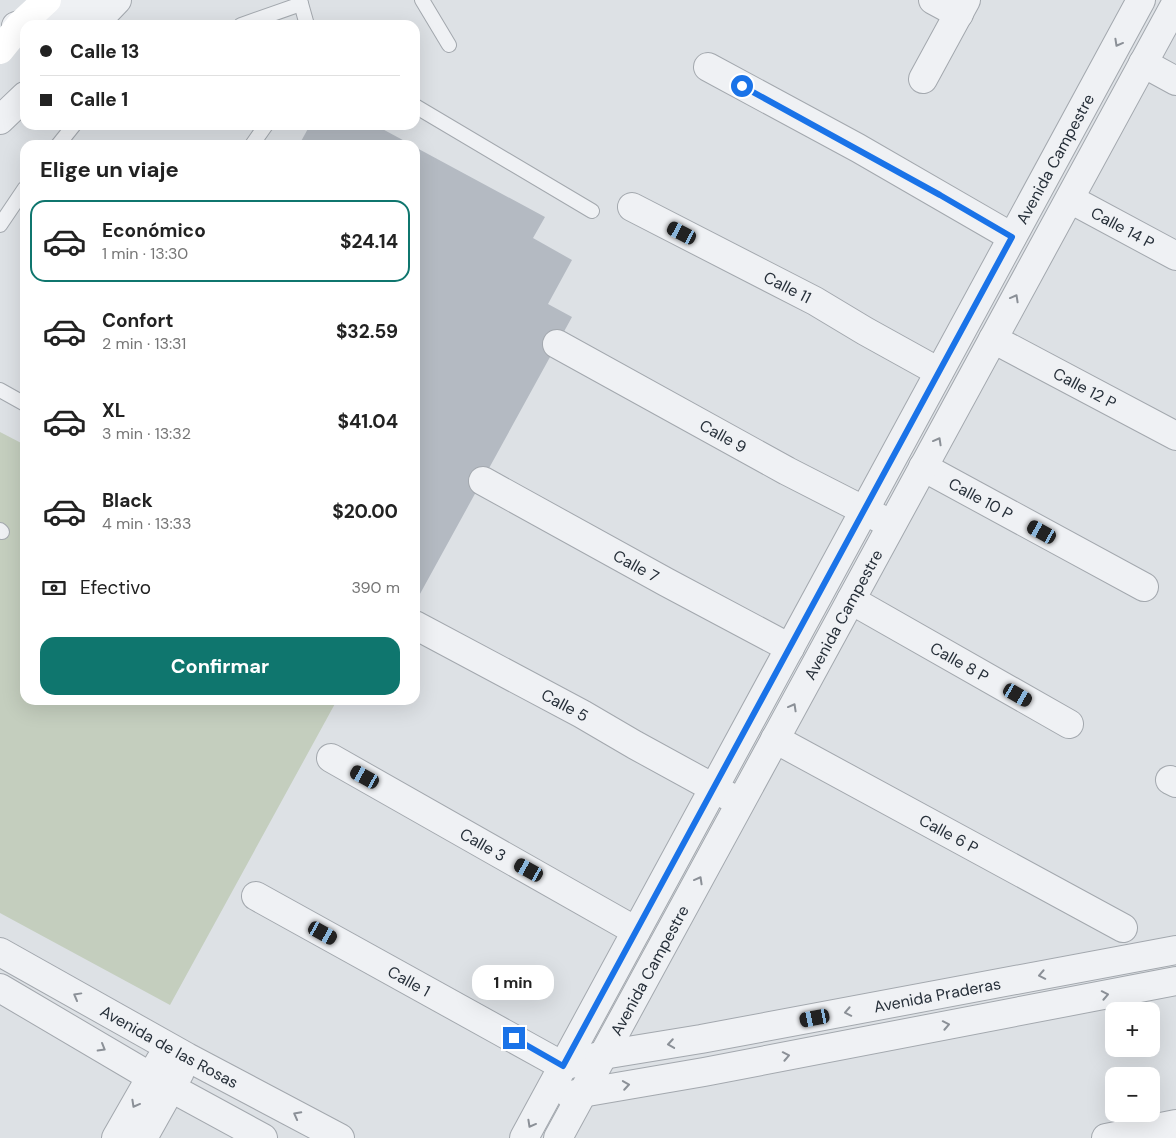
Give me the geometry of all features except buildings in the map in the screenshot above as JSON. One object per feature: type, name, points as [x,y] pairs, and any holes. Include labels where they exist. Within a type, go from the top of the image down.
[{"type":"main road","points":[[21,20],[47,0]]},
{"type":"main road","points":[[0,50],[10,28],[20,20]]},
{"type":"street","points":[[35,20],[97,0]]},
{"type":"street","points":[[98,20],[117,0]]},
{"type":"street","points":[[923,79],[962,7],[933,0]]},
{"type":"street","name":"Avenida Campestre","points":[[524,1138],[1141,0]]},
{"type":"street","name":"Avenida Campestre","points":[[558,1138],[1176,3]]},
{"type":"street","points":[[1143,63],[1176,81]]},
{"type":"street","points":[[708,68],[858,148],[1012,237]]},
{"type":"street","name":"Avenida Campestre","points":[[1100,77],[1128,90]]},
{"type":"street","points":[[0,120],[20,101]]},
{"type":"street","name":"Calle 14 P","points":[[1070,199],[1176,256]]},
{"type":"street","name":"Calle 11","points":[[632,207],[815,301],[939,372]]},
{"type":"street","name":"Calle 12 P","points":[[993,339],[1176,436]]},
{"type":"street","name":"Calle 9","points":[[557,344],[787,471],[892,525]]},
{"type":"street","name":"Calle 10 P","points":[[923,467],[1144,587]]},
{"type":"street","name":"Calle 7","points":[[483,480],[666,582],[790,648]]},
{"type":"street","name":"Calle 8 P","points":[[851,600],[1070,724]]},
{"type":"street","name":"Calle 5","points":[[420,629],[582,714],[741,803]]},
{"type":"street","name":"Calle 6 P","points":[[775,740],[1123,928]]},
{"type":"street","name":"Calle 3","points":[[331,758],[636,931]]},
{"type":"street","name":"Calle 1","points":[[256,896],[563,1066]]},
{"type":"street","name":"Avenida Praderas","points":[[563,1066],[603,1055],[700,1039],[1176,950]]},
{"type":"street","name":"Avenida de las Rosas","points":[[0,952],[178,1052],[340,1138]]},
{"type":"street","name":"Avenida Praderas","points":[[544,1101],[583,1092],[704,1072],[1176,981]]},
{"type":"street","name":"Avenida de las Rosas","points":[[0,988],[161,1082],[263,1138]]},
{"type":"street","points":[[700,1039],[704,1072]]},
{"type":"street","points":[[116,1138],[161,1082],[178,1052]]},
{"type":"street","points":[[142,1138],[161,1082]]},
{"type":"street","points":[[1106,1138],[1171,1129]]},
{"type":"lane","points":[[422,0],[449,45]]},
{"type":"lane","points":[[254,20],[300,2],[305,20]]},
{"type":"lane","points":[[420,109],[592,211]]},
{"type":"lane","points":[[62,140],[70,130]]},
{"type":"lane","points":[[2,216],[20,194]]},
{"type":"lane","points":[[0,390],[20,401]]},
{"type":"green space","points":[[0,432],[20,442],[20,705],[334,705],[170,1005],[0,913]]},
{"type":"route","points":[[514,1038],[563,1066],[1012,237],[858,148],[742,86]]}]
